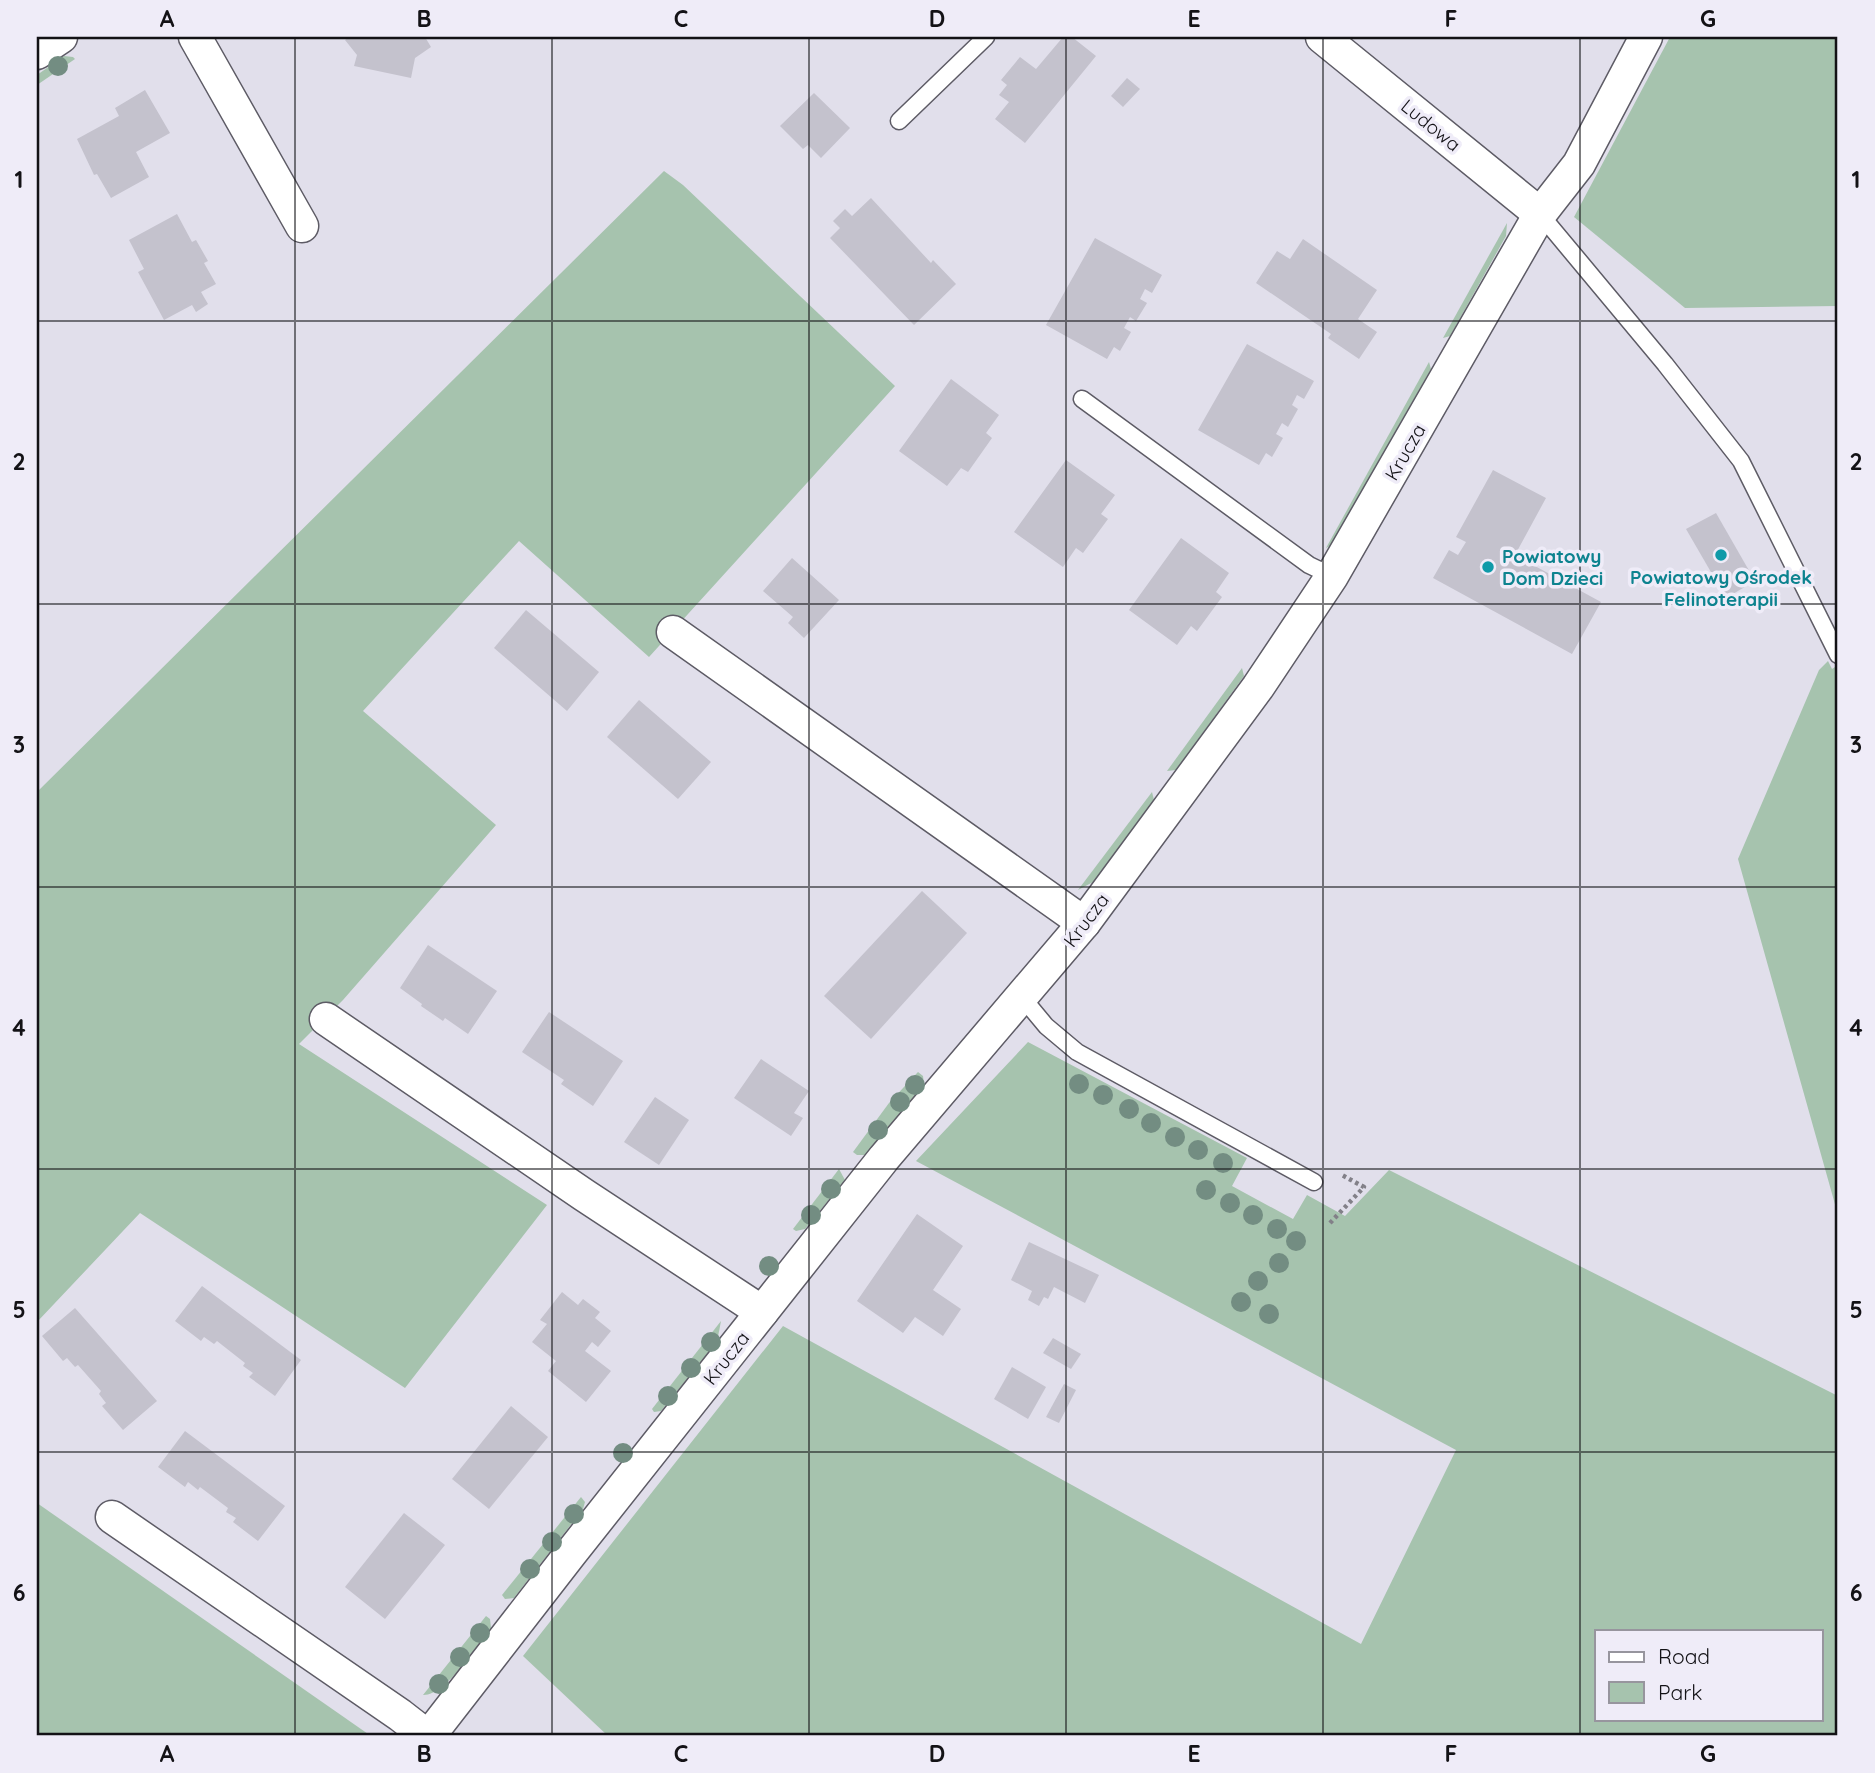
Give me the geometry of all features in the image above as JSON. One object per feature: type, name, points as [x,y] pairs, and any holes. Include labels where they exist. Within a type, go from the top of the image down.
[{"type":"street","points":[[37,53],[61,37]]},
{"type":"street","points":[[195,37],[302,226]]},
{"type":"street","name":"Ludowa","points":[[1322,37],[1540,214]]},
{"type":"street","name":"Krucza","points":[[428,1736],[884,1158],[1084,923],[1258,687],[1332,576],[1540,214],[1579,164],[1646,37]]},
{"type":"street","points":[[673,632],[1084,923]]},
{"type":"street","points":[[326,1019],[584,1195],[762,1312]]},
{"type":"street","points":[[112,1517],[428,1736]]},
{"type":"lane","points":[[899,121],[986,37]]},
{"type":"lane","points":[[1540,214],[1665,364],[1741,461],[1838,655]]},
{"type":"lane","points":[[1082,399],[1309,565],[1332,576]]},
{"type":"lane","points":[[1022,997],[1046,1026],[1077,1052],[1314,1182]]},
{"type":"green space","points":[[1670,37],[1838,37],[1838,306],[1685,308],[1574,217]]},
{"type":"green space","points":[[64,56],[75,59],[37,85],[37,75]]},
{"type":"green space","points":[[664,171],[683,185],[895,386],[649,657],[519,541],[363,711],[496,825],[343,1000],[299,1044],[547,1205],[405,1388],[140,1213],[37,1322],[37,792]]},
{"type":"green space","points":[[1507,223],[1506,236],[1450,336],[1443,338]]},
{"type":"green space","points":[[1429,362],[1431,369],[1330,546],[1326,548]]},
{"type":"green space","points":[[1828,661],[1832,669],[1838,665],[1838,1215],[1738,859],[1819,670]]},
{"type":"green space","points":[[1242,668],[1244,676],[1176,770],[1167,771]]},
{"type":"green space","points":[[1152,792],[1154,800],[1095,881],[1078,890]]},
{"type":"green space","points":[[1028,1042],[1247,1158],[1232,1186],[1293,1219],[1307,1195],[1345,1216],[1389,1170],[1838,1396],[1838,1736],[608,1736],[523,1656],[783,1326],[1361,1644],[1456,1450],[916,1161]]},
{"type":"green space","points":[[918,1072],[923,1076],[924,1085],[865,1155],[853,1152],[889,1103]]},
{"type":"green space","points":[[839,1169],[845,1180],[805,1229],[793,1229]]},
{"type":"green space","points":[[721,1321],[717,1342],[661,1411],[654,1412],[652,1409]]},
{"type":"green space","points":[[581,1497],[585,1502],[583,1509],[514,1598],[505,1599],[502,1595]]},
{"type":"green space","points":[[37,1503],[371,1736],[37,1736]]},
{"type":"green space","points":[[486,1616],[490,1619],[491,1628],[460,1668],[441,1687],[423,1695]]},
{"type":"building","points":[[349,37],[425,37],[431,47],[415,58],[411,78],[354,66],[357,55],[345,40]]},
{"type":"building","points":[[1063,37],[1072,37],[1096,56],[1025,143],[995,119],[1009,102],[999,95],[1007,85],[1001,80],[1020,57],[1036,69]]},
{"type":"building","points":[[1127,78],[1140,89],[1123,107],[1111,96]]},
{"type":"building","points":[[145,90],[170,133],[136,152],[149,177],[111,198],[97,174],[94,175],[77,139],[119,116],[115,108]]},
{"type":"building","points":[[814,93],[850,128],[821,158],[808,145],[803,149],[780,126]]},
{"type":"building","points":[[871,198],[931,263],[933,260],[956,284],[914,325],[830,238],[840,228],[833,221],[845,209],[852,216]]},
{"type":"building","points":[[177,214],[192,242],[196,240],[208,261],[204,263],[216,284],[201,292],[208,304],[196,312],[192,305],[164,320],[138,272],[144,269],[129,240]]},
{"type":"building","points":[[1095,238],[1162,275],[1152,293],[1145,289],[1140,299],[1147,303],[1136,321],[1130,317],[1124,328],[1131,332],[1120,351],[1114,347],[1107,359],[1046,325]]},
{"type":"building","points":[[1303,239],[1377,290],[1358,319],[1377,332],[1359,359],[1328,338],[1331,334],[1256,283],[1277,251],[1290,259]]},
{"type":"building","points":[[1247,344],[1314,381],[1304,399],[1297,395],[1292,405],[1298,409],[1288,427],[1282,423],[1276,434],[1283,438],[1272,457],[1266,453],[1259,465],[1198,430]]},
{"type":"building","points":[[951,379],[999,415],[986,433],[992,438],[968,472],[961,468],[947,486],[899,451]]},
{"type":"building","points":[[1066,460],[1115,495],[1101,514],[1108,519],[1083,553],[1076,548],[1063,567],[1014,532]]},
{"type":"building","name":"Powiatowy Dom Dzieci","points":[[1493,470],[1546,498],[1515,555],[1601,602],[1572,654],[1433,578],[1449,550],[1458,555],[1466,542],[1456,537]]},
{"type":"building","name":"Powiatowy Ośrodek Felinoterapii","points":[[1716,513],[1755,581],[1726,598],[1686,529]]},
{"type":"building","points":[[1181,538],[1229,573],[1216,592],[1222,597],[1197,631],[1191,626],[1177,645],[1129,610]]},
{"type":"building","points":[[792,558],[839,600],[804,638],[788,623],[793,617],[763,591]]},
{"type":"building","points":[[526,610],[599,672],[567,711],[494,648]]},
{"type":"building","points":[[639,700],[711,762],[678,799],[607,737]]},
{"type":"building","points":[[922,891],[967,933],[871,1039],[824,996]]},
{"type":"building","points":[[428,945],[497,991],[468,1034],[445,1018],[443,1021],[400,988]]},
{"type":"building","points":[[549,1012],[623,1061],[593,1106],[561,1084],[564,1080],[522,1052]]},
{"type":"building","points":[[761,1059],[809,1091],[794,1113],[803,1118],[791,1136],[734,1098]]},
{"type":"building","points":[[655,1097],[689,1120],[659,1165],[624,1142]]},
{"type":"building","points":[[917,1214],[963,1246],[933,1290],[961,1309],[943,1336],[915,1317],[903,1333],[857,1301]]},
{"type":"building","points":[[1029,1242],[1099,1275],[1085,1303],[1054,1287],[1048,1299],[1044,1297],[1039,1306],[1028,1300],[1032,1291],[1011,1280]]},
{"type":"building","points":[[202,1286],[301,1360],[275,1396],[249,1377],[253,1373],[243,1366],[245,1363],[217,1341],[214,1344],[204,1337],[201,1341],[175,1321]]},
{"type":"building","points":[[562,1292],[578,1305],[583,1299],[600,1312],[595,1318],[611,1331],[598,1347],[592,1342],[585,1351],[611,1371],[586,1402],[548,1371],[556,1361],[532,1342],[547,1324],[540,1320]]},
{"type":"building","points":[[75,1308],[157,1401],[123,1430],[102,1406],[106,1403],[99,1394],[101,1391],[78,1365],[75,1367],[67,1358],[63,1361],[42,1336]]},
{"type":"building","points":[[1053,1338],[1081,1354],[1071,1369],[1043,1353]]},
{"type":"building","points":[[1012,1367],[1046,1387],[1028,1419],[994,1399]]},
{"type":"building","points":[[1064,1384],[1076,1390],[1059,1423],[1046,1417]]},
{"type":"building","points":[[511,1406],[548,1437],[489,1509],[452,1479]]},
{"type":"building","points":[[185,1431],[285,1506],[258,1541],[233,1522],[236,1518],[226,1512],[228,1508],[200,1487],[198,1490],[188,1482],[185,1487],[158,1467]]},
{"type":"building","points":[[404,1513],[445,1545],[385,1619],[345,1587]]},
{"type":"place","name":"Powiatowy Ośrodek Felinoterapii","points":[[1721,555]]},
{"type":"place","name":"Powiatowy Dom Dzieci","points":[[1488,567]]}]
